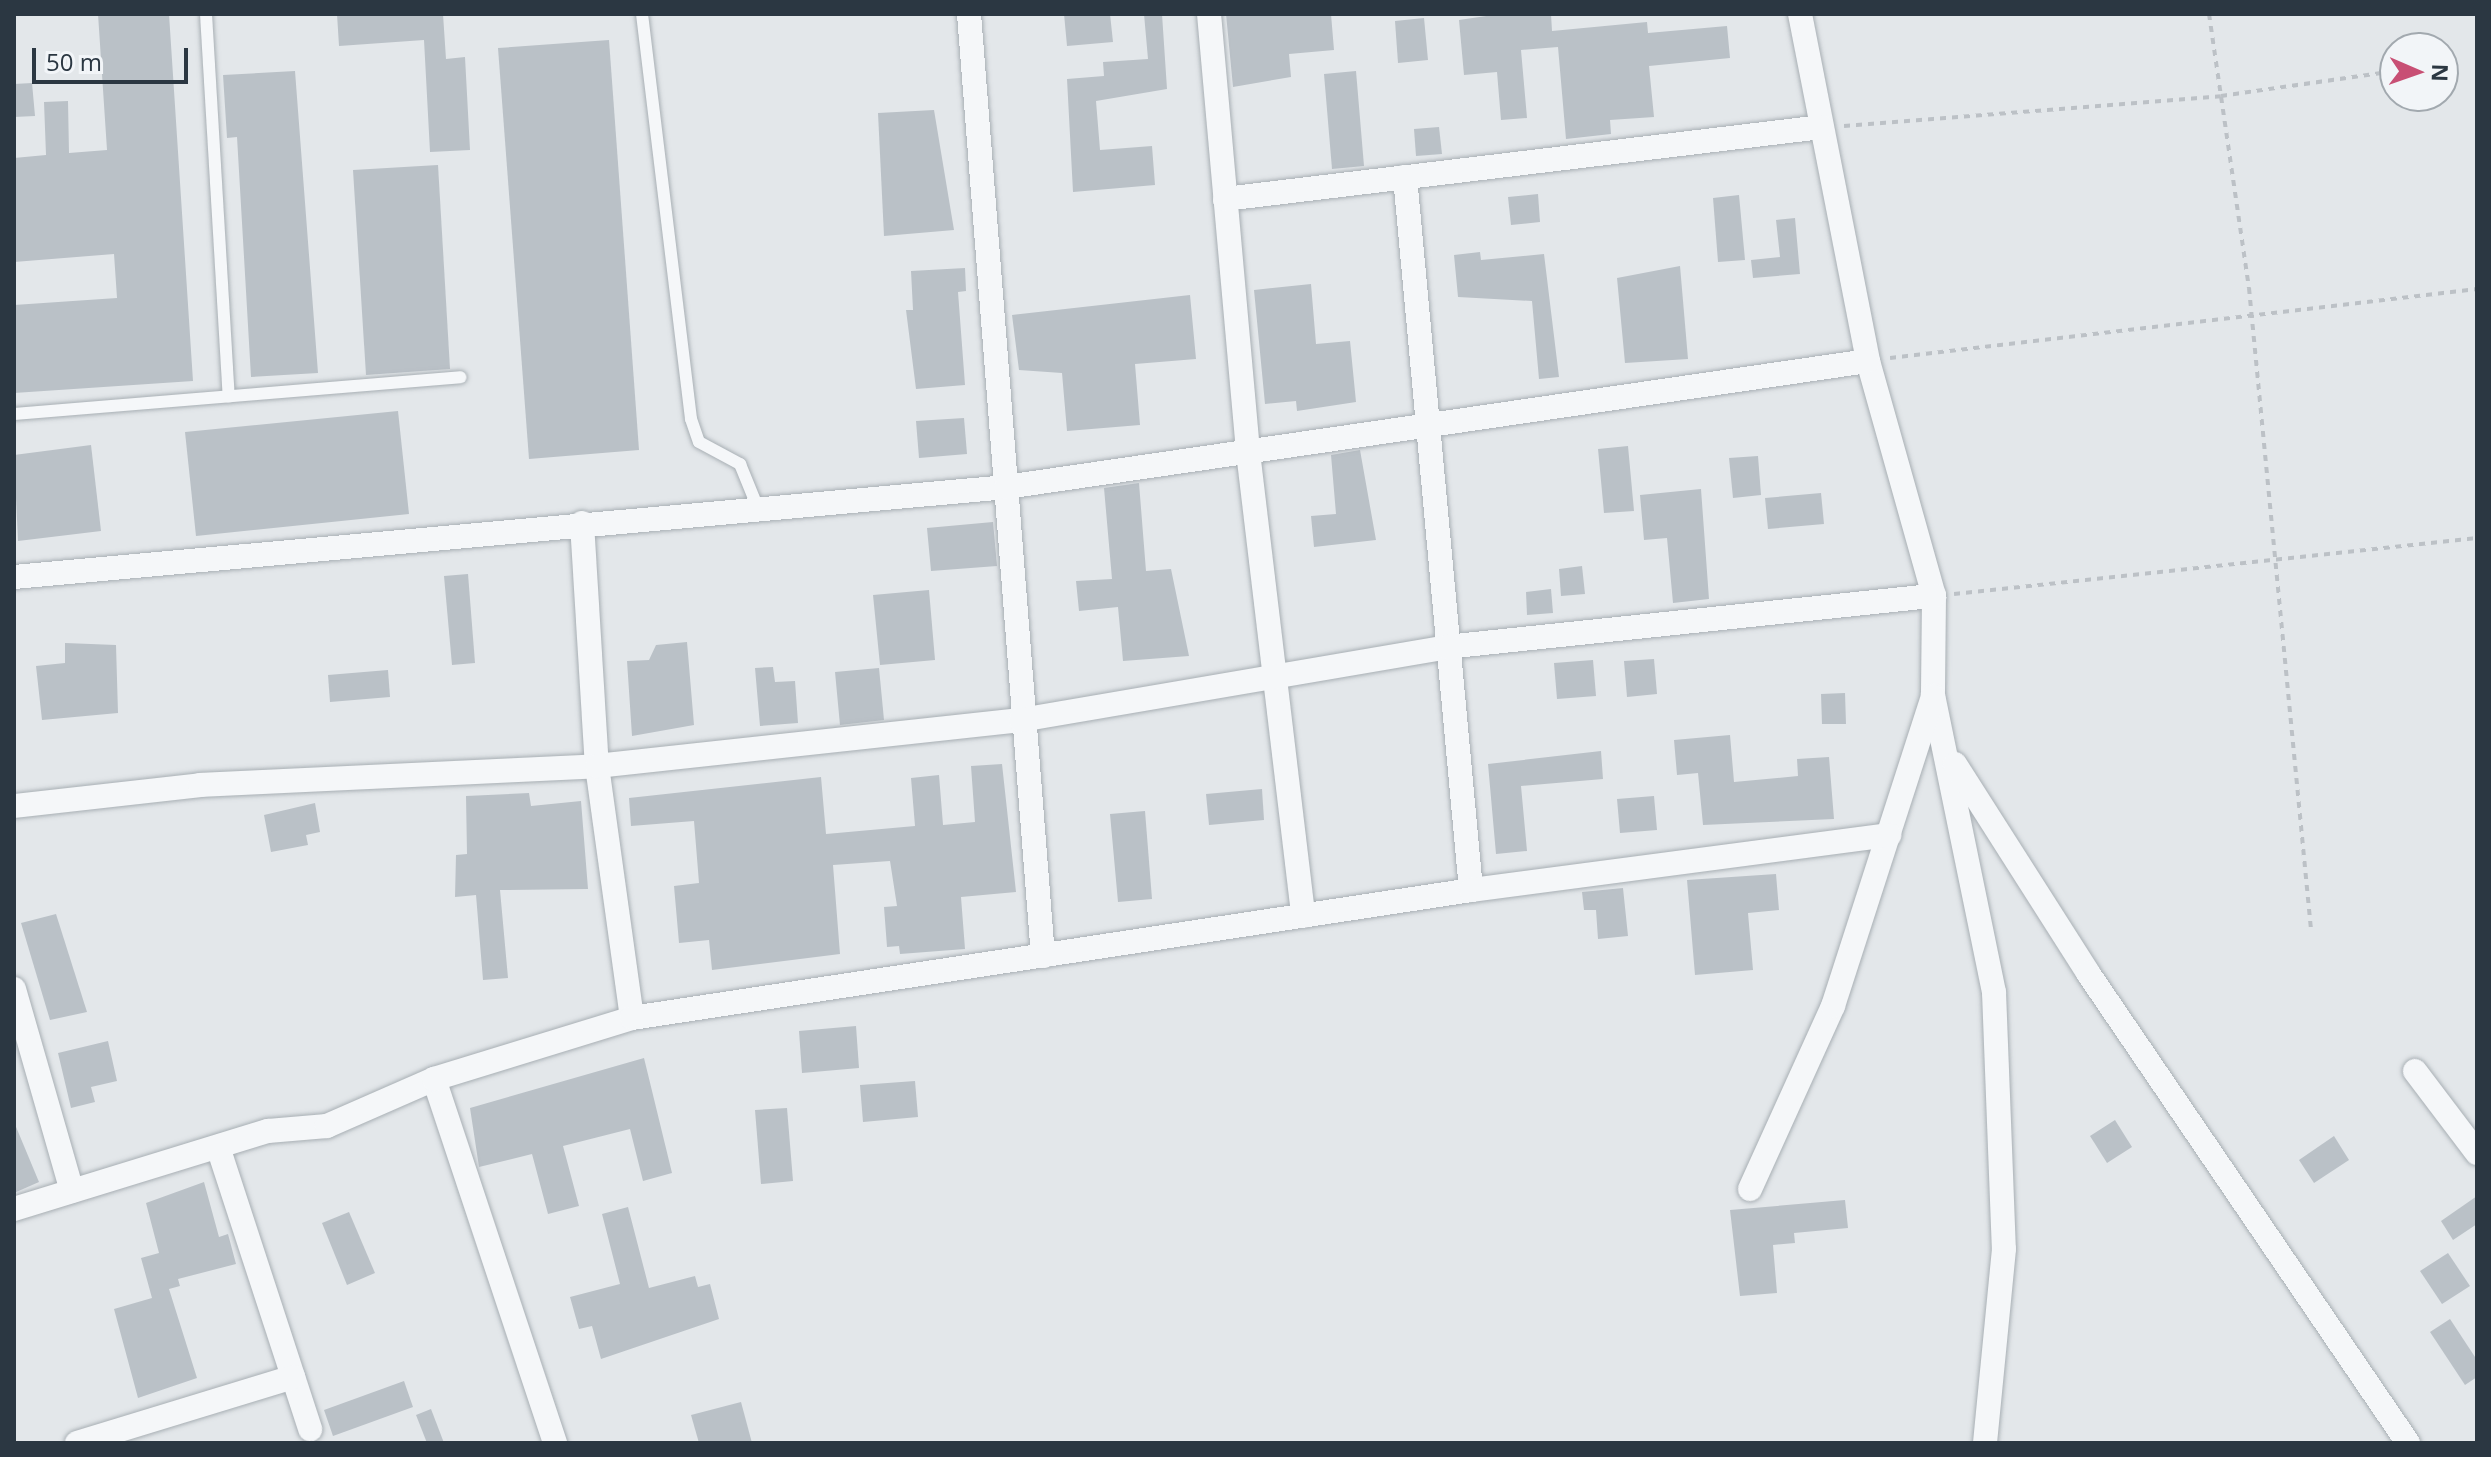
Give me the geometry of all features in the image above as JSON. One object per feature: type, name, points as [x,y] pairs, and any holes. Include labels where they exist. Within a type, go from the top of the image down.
[{"type":"street","points":[[969,14],[1021,720],[1043,956]]},
{"type":"street","points":[[1209,14],[1248,452],[1303,916]]},
{"type":"street","points":[[1800,14],[1868,361],[1934,596],[1933,695],[2000,1051],[2004,1249],[1985,1443]]},
{"type":"street","points":[[1225,199],[1822,127]]},
{"type":"street","points":[[1405,177],[1422,424],[1471,890]]},
{"type":"street","points":[[14,577],[582,523],[1006,487],[1868,361]]},
{"type":"street","points":[[582,523],[597,766],[632,1018]]},
{"type":"street","points":[[14,806],[200,785],[597,766],[1021,720],[1274,672],[1446,647],[1934,596]]},
{"type":"street","points":[[1750,1189],[1833,1006],[1933,695]]},
{"type":"street","points":[[1945,748],[2088,973],[2408,1443]]},
{"type":"street","points":[[14,1209],[268,1131],[327,1126],[434,1079],[632,1018],[1471,890],[1889,835]]},
{"type":"street","points":[[14,989],[72,1191]]},
{"type":"street","points":[[2415,1071],[2477,1153]]},
{"type":"street","points":[[434,1079],[555,1443]]},
{"type":"street","points":[[218,1147],[310,1429]]},
{"type":"street","points":[[77,1443],[293,1377]]},
{"type":"lane","points":[[206,14],[229,396]]},
{"type":"lane","points":[[642,14],[691,419],[699,442],[740,464],[758,508]]},
{"type":"lane","points":[[14,414],[460,377]]},
{"type":"path","points":[[2209,14],[2252,314],[2311,929]]},
{"type":"path","points":[[1822,127],[2221,96],[2379,73]]},
{"type":"path","points":[[1868,361],[2477,289]]},
{"type":"path","points":[[1934,596],[2276,562],[2477,538]]},
{"type":"building","points":[[98,14],[169,14],[193,381],[14,393],[14,305],[117,298],[114,254],[14,262],[14,158],[46,155],[44,102],[68,101],[69,153],[107,150]]},
{"type":"building","points":[[337,14],[443,14],[446,59],[465,57],[470,150],[430,152],[424,40],[339,46]]},
{"type":"building","points":[[1064,14],[1110,14],[1113,42],[1067,46]]},
{"type":"building","points":[[1144,14],[1162,14],[1167,89],[1096,101],[1100,150],[1152,146],[1155,185],[1073,192],[1067,79],[1104,76],[1103,62],[1148,59]]},
{"type":"building","points":[[1226,14],[1331,14],[1334,50],[1289,54],[1291,77],[1233,87]]},
{"type":"building","points":[[1500,14],[1551,14],[1552,31],[1647,22],[1648,33],[1727,26],[1730,58],[1649,66],[1654,117],[1610,120],[1611,134],[1566,139],[1558,47],[1521,50],[1527,118],[1501,120],[1497,72],[1464,75],[1459,20]]},
{"type":"building","points":[[1424,18],[1428,60],[1398,63],[1395,21]]},
{"type":"building","points":[[609,40],[639,450],[529,459],[498,48]]},
{"type":"building","points":[[295,71],[318,373],[251,377],[237,137],[227,138],[223,75]]},
{"type":"building","points":[[1356,71],[1364,166],[1332,169],[1324,74]]},
{"type":"building","points":[[32,83],[35,116],[14,117],[14,84]]},
{"type":"building","points":[[934,110],[954,230],[884,236],[878,113]]},
{"type":"building","points":[[1439,127],[1442,154],[1416,156],[1414,129]]},
{"type":"building","points":[[438,165],[450,369],[366,375],[353,170]]},
{"type":"building","points":[[1538,194],[1540,222],[1511,225],[1508,197]]},
{"type":"building","points":[[1739,195],[1745,260],[1718,262],[1713,198]]},
{"type":"building","points":[[1795,218],[1800,274],[1753,278],[1751,260],[1780,257],[1776,220]]},
{"type":"building","points":[[1480,252],[1481,260],[1544,254],[1559,377],[1539,379],[1532,301],[1458,297],[1454,255]]},
{"type":"building","points":[[1680,266],[1688,359],[1625,363],[1617,278]]},
{"type":"building","points":[[965,268],[966,291],[958,292],[965,385],[916,389],[906,310],[913,310],[911,271]]},
{"type":"building","points":[[1311,284],[1316,344],[1350,341],[1356,402],[1297,411],[1296,401],[1265,404],[1254,290]]},
{"type":"building","points":[[1190,295],[1196,359],[1135,364],[1140,425],[1067,431],[1062,373],[1019,370],[1012,315]]},
{"type":"building","points":[[398,411],[409,514],[196,536],[185,432]]},
{"type":"building","points":[[964,418],[967,454],[919,458],[916,421]]},
{"type":"building","points":[[91,445],[101,531],[18,541],[14,455]]},
{"type":"building","points":[[1628,446],[1634,511],[1604,513],[1598,449]]},
{"type":"building","points":[[1360,450],[1376,540],[1314,547],[1311,516],[1336,514],[1331,455]]},
{"type":"building","points":[[1758,456],[1761,495],[1733,498],[1729,458]]},
{"type":"building","points":[[1139,483],[1146,571],[1171,569],[1189,656],[1123,661],[1118,607],[1079,611],[1076,581],[1112,579],[1104,488]]},
{"type":"building","points":[[1701,489],[1709,599],[1673,603],[1667,538],[1644,540],[1640,495]]},
{"type":"building","points":[[1821,493],[1824,524],[1768,529],[1765,498]]},
{"type":"building","points":[[993,522],[997,566],[931,571],[927,528]]},
{"type":"building","points":[[1582,566],[1585,594],[1561,596],[1559,569]]},
{"type":"building","points":[[468,574],[475,663],[452,665],[444,576]]},
{"type":"building","points":[[1551,589],[1553,613],[1527,615],[1526,592]]},
{"type":"building","points":[[929,590],[935,660],[880,665],[873,595]]},
{"type":"building","points":[[687,642],[694,725],[632,736],[627,661],[649,660],[656,645]]},
{"type":"building","points":[[65,643],[116,645],[118,713],[42,720],[36,666],[65,663]]},
{"type":"building","points":[[1654,659],[1657,694],[1627,697],[1624,661]]},
{"type":"building","points":[[1593,660],[1596,696],[1557,699],[1554,663]]},
{"type":"building","points":[[773,667],[775,682],[795,681],[798,723],[760,726],[755,668]]},
{"type":"building","points":[[879,668],[884,720],[840,725],[835,672]]},
{"type":"building","points":[[388,670],[390,697],[330,702],[328,675]]},
{"type":"building","points":[[1845,693],[1846,724],[1822,724],[1821,694]]},
{"type":"building","points":[[1730,735],[1734,782],[1798,776],[1797,759],[1829,757],[1834,819],[1703,825],[1698,773],[1677,775],[1674,740]]},
{"type":"building","points":[[1601,751],[1603,779],[1521,786],[1527,851],[1496,854],[1488,764]]},
{"type":"building","points":[[1002,764],[1016,892],[961,897],[965,949],[900,954],[899,946],[887,947],[884,907],[897,906],[890,861],[833,865],[840,954],[712,970],[709,940],[679,943],[674,886],[699,883],[694,821],[631,826],[629,798],[821,777],[826,834],[915,826],[911,778],[939,775],[943,825],[975,822],[971,766]]},
{"type":"building","points":[[1262,789],[1264,820],[1209,825],[1206,794]]},
{"type":"building","points":[[529,793],[531,806],[581,801],[588,889],[500,890],[508,978],[483,980],[476,895],[455,897],[456,855],[467,854],[466,796]]},
{"type":"building","points":[[1654,796],[1657,830],[1620,833],[1617,799]]},
{"type":"building","points":[[315,803],[320,832],[306,835],[308,845],[271,852],[264,815]]},
{"type":"building","points":[[1145,811],[1152,899],[1118,902],[1110,814]]},
{"type":"building","points":[[1776,874],[1779,910],[1748,913],[1753,970],[1695,975],[1687,880]]},
{"type":"building","points":[[1623,888],[1628,936],[1598,939],[1596,910],[1584,910],[1582,892]]},
{"type":"building","points":[[56,914],[87,1012],[50,1020],[21,923]]},
{"type":"building","points":[[856,1026],[859,1068],[802,1073],[799,1031]]},
{"type":"building","points":[[108,1041],[117,1081],[91,1087],[95,1102],[71,1108],[58,1053]]},
{"type":"building","points":[[644,1058],[672,1173],[643,1181],[630,1129],[563,1146],[579,1206],[548,1214],[532,1154],[479,1167],[470,1108]]},
{"type":"building","points":[[915,1081],[918,1117],[863,1122],[860,1085]]},
{"type":"building","points":[[787,1108],[793,1181],[761,1184],[755,1110]]},
{"type":"building","points":[[2115,1120],[2132,1147],[2107,1163],[2090,1136]]},
{"type":"building","points":[[14,1122],[39,1182],[14,1193]]},
{"type":"building","points":[[2334,1136],[2349,1160],[2314,1183],[2299,1160]]},
{"type":"building","points":[[204,1182],[219,1237],[228,1234],[236,1264],[178,1279],[180,1286],[169,1289],[197,1378],[138,1398],[114,1309],[152,1298],[141,1258],[159,1253],[146,1203]]},
{"type":"building","points":[[2477,1196],[2477,1224],[2453,1240],[2441,1221]]},
{"type":"building","points":[[1845,1200],[1848,1228],[1794,1233],[1795,1243],[1773,1245],[1777,1293],[1740,1296],[1730,1210]]},
{"type":"building","points":[[628,1207],[649,1288],[695,1276],[698,1287],[710,1284],[719,1319],[601,1359],[592,1326],[579,1329],[570,1297],[620,1284],[602,1214]]},
{"type":"building","points":[[349,1212],[375,1273],[347,1285],[322,1223]]},
{"type":"building","points":[[2448,1253],[2470,1286],[2442,1304],[2420,1271]]},
{"type":"building","points":[[2450,1319],[2477,1360],[2477,1377],[2465,1385],[2430,1332]]},
{"type":"building","points":[[404,1381],[413,1407],[333,1436],[324,1410]]},
{"type":"building","points":[[741,1402],[752,1443],[699,1443],[691,1415]]},
{"type":"building","points":[[431,1409],[444,1443],[427,1443],[416,1415]]}]
